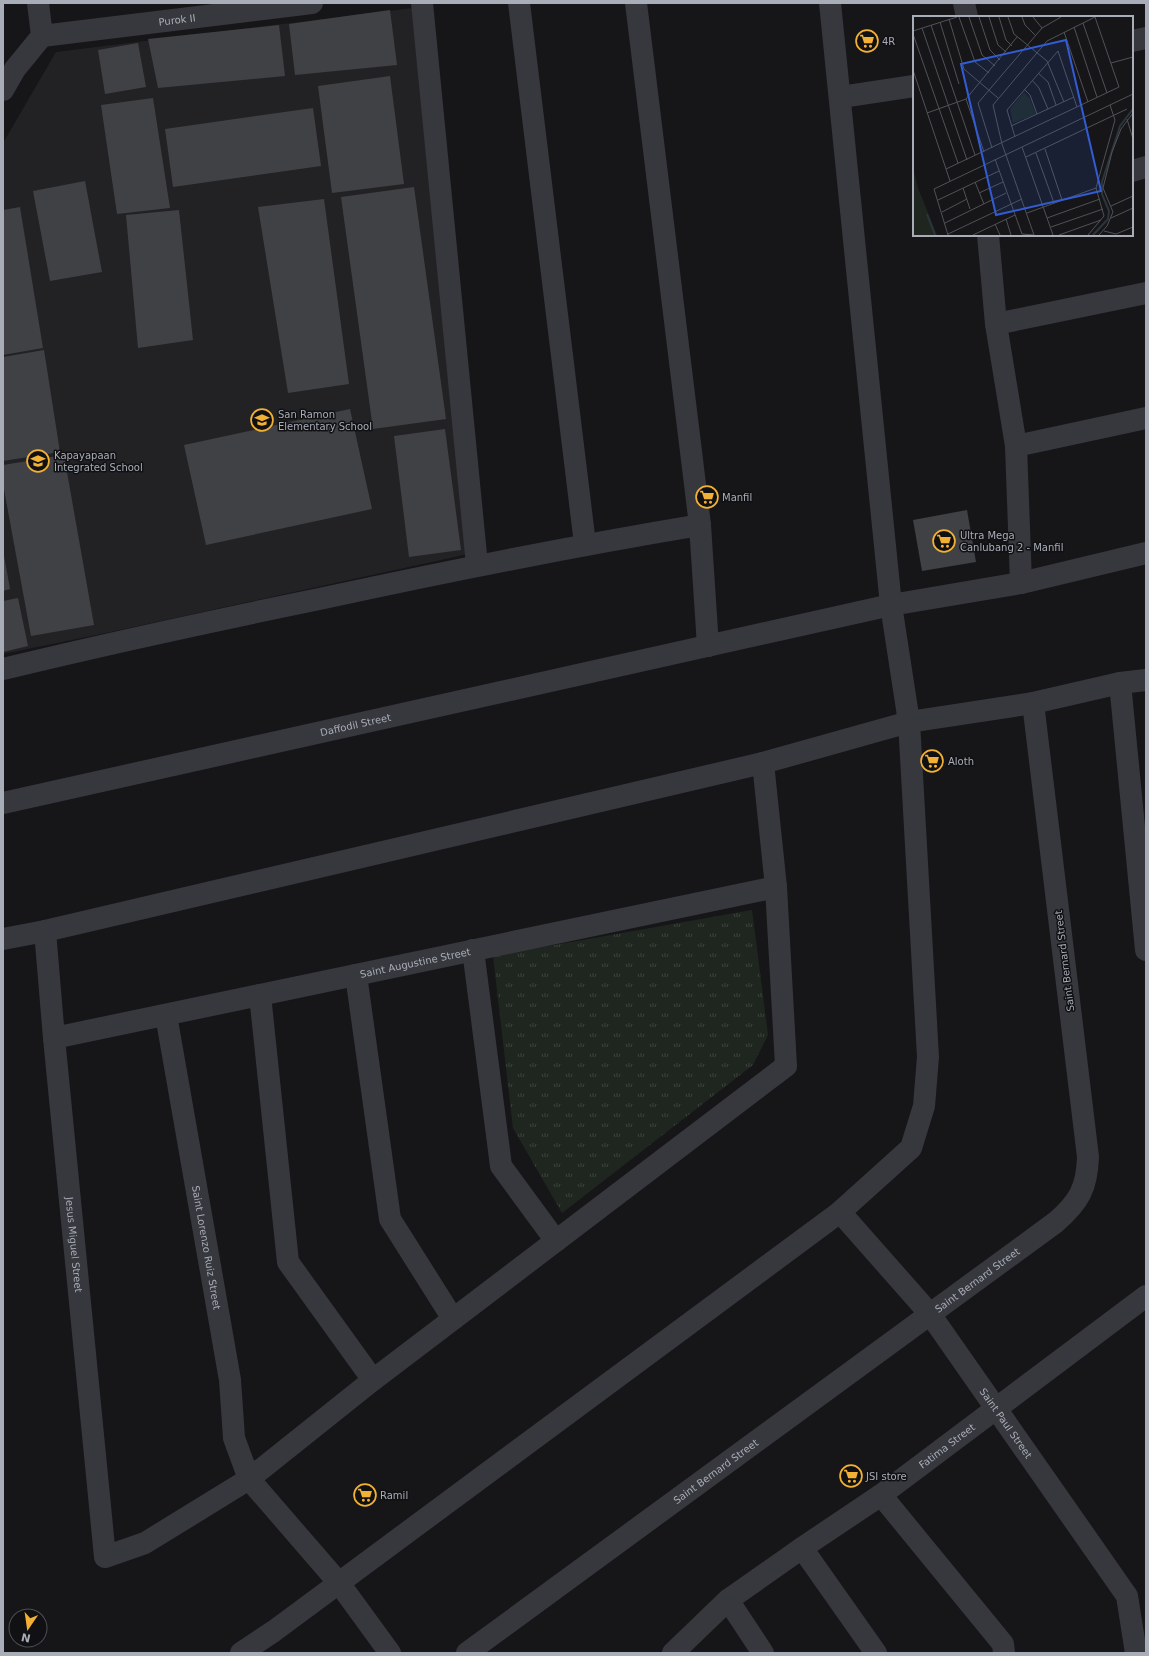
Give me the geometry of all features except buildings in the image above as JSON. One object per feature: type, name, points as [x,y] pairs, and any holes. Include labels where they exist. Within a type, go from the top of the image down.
[{"type":"street","points":[[3,90],[15,69],[42,36],[38,3]]},
{"type":"street","name":"Purok II","points":[[42,36],[312,3]]},
{"type":"street","points":[[422,3],[477,565]]},
{"type":"street","points":[[519,3],[585,544]]},
{"type":"street","points":[[636,3],[700,525],[708,646]]},
{"type":"street","points":[[241,1653],[274,1631],[840,1212],[911,1148],[924,1106],[928,1057],[909,722],[891,605],[841,97],[830,3]]},
{"type":"street","points":[[964,3],[967,16]]},
{"type":"street","points":[[1133,42],[1146,38]]},
{"type":"street","points":[[841,97],[913,86]]},
{"type":"street","points":[[1133,170],[1146,167]]},
{"type":"street","points":[[988,236],[996,324],[1016,446],[1021,583]]},
{"type":"street","points":[[996,324],[1146,294]]},
{"type":"street","points":[[1016,446],[1146,418]]},
{"type":"street","points":[[3,669],[108,643],[477,565],[585,544],[700,525]]},
{"type":"street","name":"Daffodil Street","points":[[3,803],[891,605],[1021,583],[1146,553]]},
{"type":"street","points":[[3,939],[46,931],[763,763],[909,722],[1033,703],[1120,683],[1146,680]]},
{"type":"street","points":[[1120,683],[1146,950]]},
{"type":"street","name":"Saint Bernard Street","points":[[467,1653],[1056,1222],[1071,1209],[1081,1193],[1088,1172],[1088,1157],[1033,703]]},
{"type":"street","points":[[390,1653],[339,1583],[249,1479],[373,1380],[786,1066],[776,887],[763,763]]},
{"type":"street","name":"Saint Augustine Street","points":[[54,1038],[776,887]]},
{"type":"street","name":"Jesus Miguel Street","points":[[46,931],[54,1038],[105,1557],[145,1543],[249,1479]]},
{"type":"street","points":[[473,950],[501,1166],[556,1241]]},
{"type":"street","points":[[356,975],[390,1219],[453,1319]]},
{"type":"street","points":[[260,995],[288,1262],[373,1380]]},
{"type":"street","name":"Saint Lorenzo Ruiz Street","points":[[166,1015],[230,1380],[234,1438],[249,1479]]},
{"type":"street","name":"Saint Paul Street","points":[[840,1212],[930,1314],[1127,1596],[1136,1653]]},
{"type":"street","name":"Fatima Street","points":[[672,1653],[728,1600],[881,1495],[1146,1296]]},
{"type":"street","points":[[881,1495],[1003,1644],[1004,1653]]},
{"type":"street","points":[[802,1548],[876,1653]]},
{"type":"street","points":[[728,1600],[763,1653]]},
{"type":"shaded area","name":"San Ramon Elementary School","points":[[413,8],[473,553],[3,654],[3,143],[56,52]]},
{"type":"green space","points":[[752,910],[768,1035],[753,1065],[562,1213],[513,1128],[493,956]]},
{"type":"place","name":"4R","points":[[867,41]]},
{"type":"place","name":"San Ramon Elementary School","points":[[262,420]]},
{"type":"place","name":"Kapayapaan Integrated School","points":[[38,461]]},
{"type":"place","name":"Manfil","points":[[707,497]]},
{"type":"place","name":"Ultra Mega Canlubang 2 - Manfil","points":[[944,541]]},
{"type":"place","name":"Aloth","points":[[932,761]]},
{"type":"place","name":"JSI store","points":[[851,1476]]},
{"type":"place","name":"Ramil","points":[[365,1495]]}]
